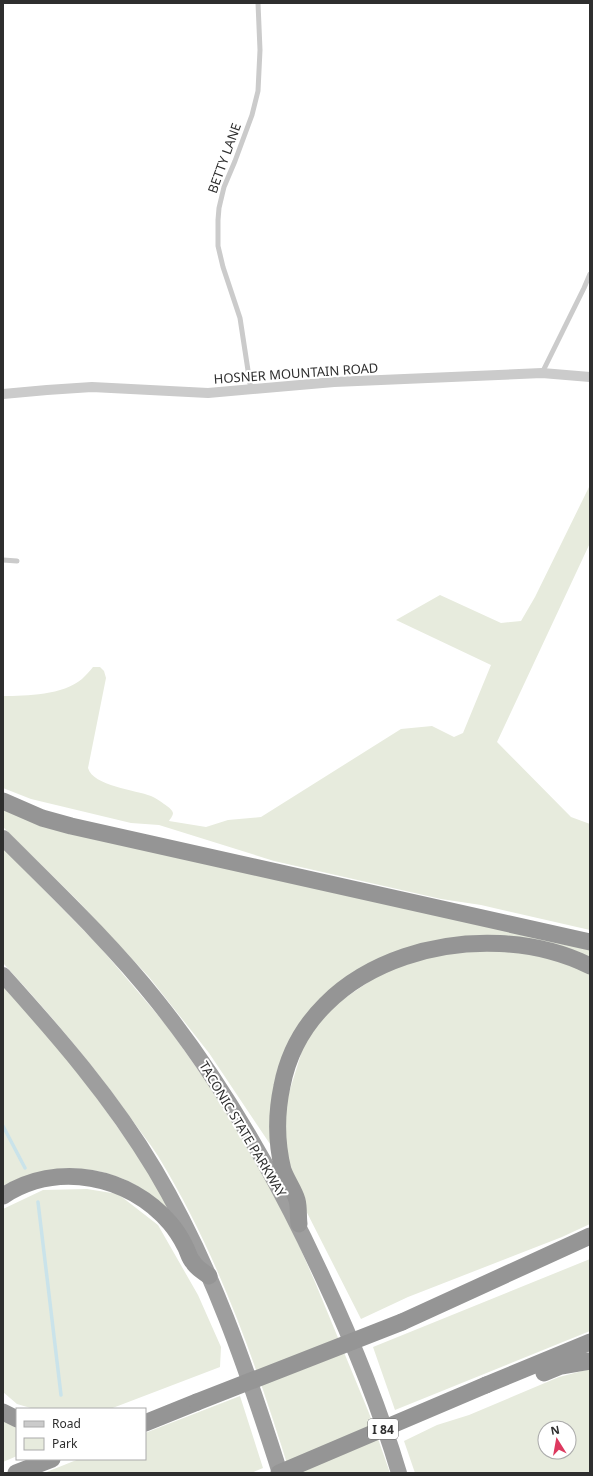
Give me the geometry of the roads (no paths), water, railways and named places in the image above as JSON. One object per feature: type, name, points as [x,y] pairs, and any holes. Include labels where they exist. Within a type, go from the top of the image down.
[{"type":"highway","points":[[3,801],[42,818],[71,826],[590,942]]},
{"type":"highway","name":"TACONIC STATE PARKWAY","points":[[3,838],[99,936],[152,995],[182,1033],[235,1111],[299,1224],[349,1333],[399,1473]]},
{"type":"highway","points":[[299,1224],[297,1201],[287,1180],[279,1148],[277,1117],[279,1099],[284,1075],[297,1042],[307,1025],[334,996],[364,976],[390,963],[417,953],[454,945],[481,943],[508,944],[534,948],[559,954],[590,966]]},
{"type":"highway","points":[[3,975],[81,1064],[107,1097],[128,1127],[176,1206],[209,1276],[243,1363],[279,1473]]},
{"type":"highway","points":[[3,1196],[12,1190],[30,1183],[49,1178],[69,1176],[89,1177],[119,1185],[139,1196],[164,1216],[178,1234],[193,1263],[209,1276]]},
{"type":"highway","points":[[402,1322],[590,1236]]},
{"type":"highway","points":[[146,1423],[590,1247]]},
{"type":"highway","name":"I 84","points":[[279,1473],[590,1342]]},
{"type":"highway","points":[[486,1385],[526,1380],[561,1366],[590,1361]]},
{"type":"highway","points":[[146,1411],[197,1402]]},
{"type":"highway","points":[[3,1412],[16,1418]]},
{"type":"highway","points":[[16,1473],[49,1460]]},
{"type":"street","name":"HOSNER MOUNTAIN ROAD","points":[[3,394],[92,388],[208,393],[334,382],[542,373],[590,377]]},
{"type":"lane","name":"BETTY LANE","points":[[252,390],[240,318],[223,267],[218,246],[218,220],[224,187],[236,161],[252,115],[258,91],[260,50],[258,3]]},
{"type":"lane","points":[[542,373],[590,274]]},
{"type":"lane","points":[[3,560],[17,560]]},
{"type":"waterway","points":[[3,1126],[25,1168]]},
{"type":"waterway","points":[[38,1202],[61,1395]]}]
